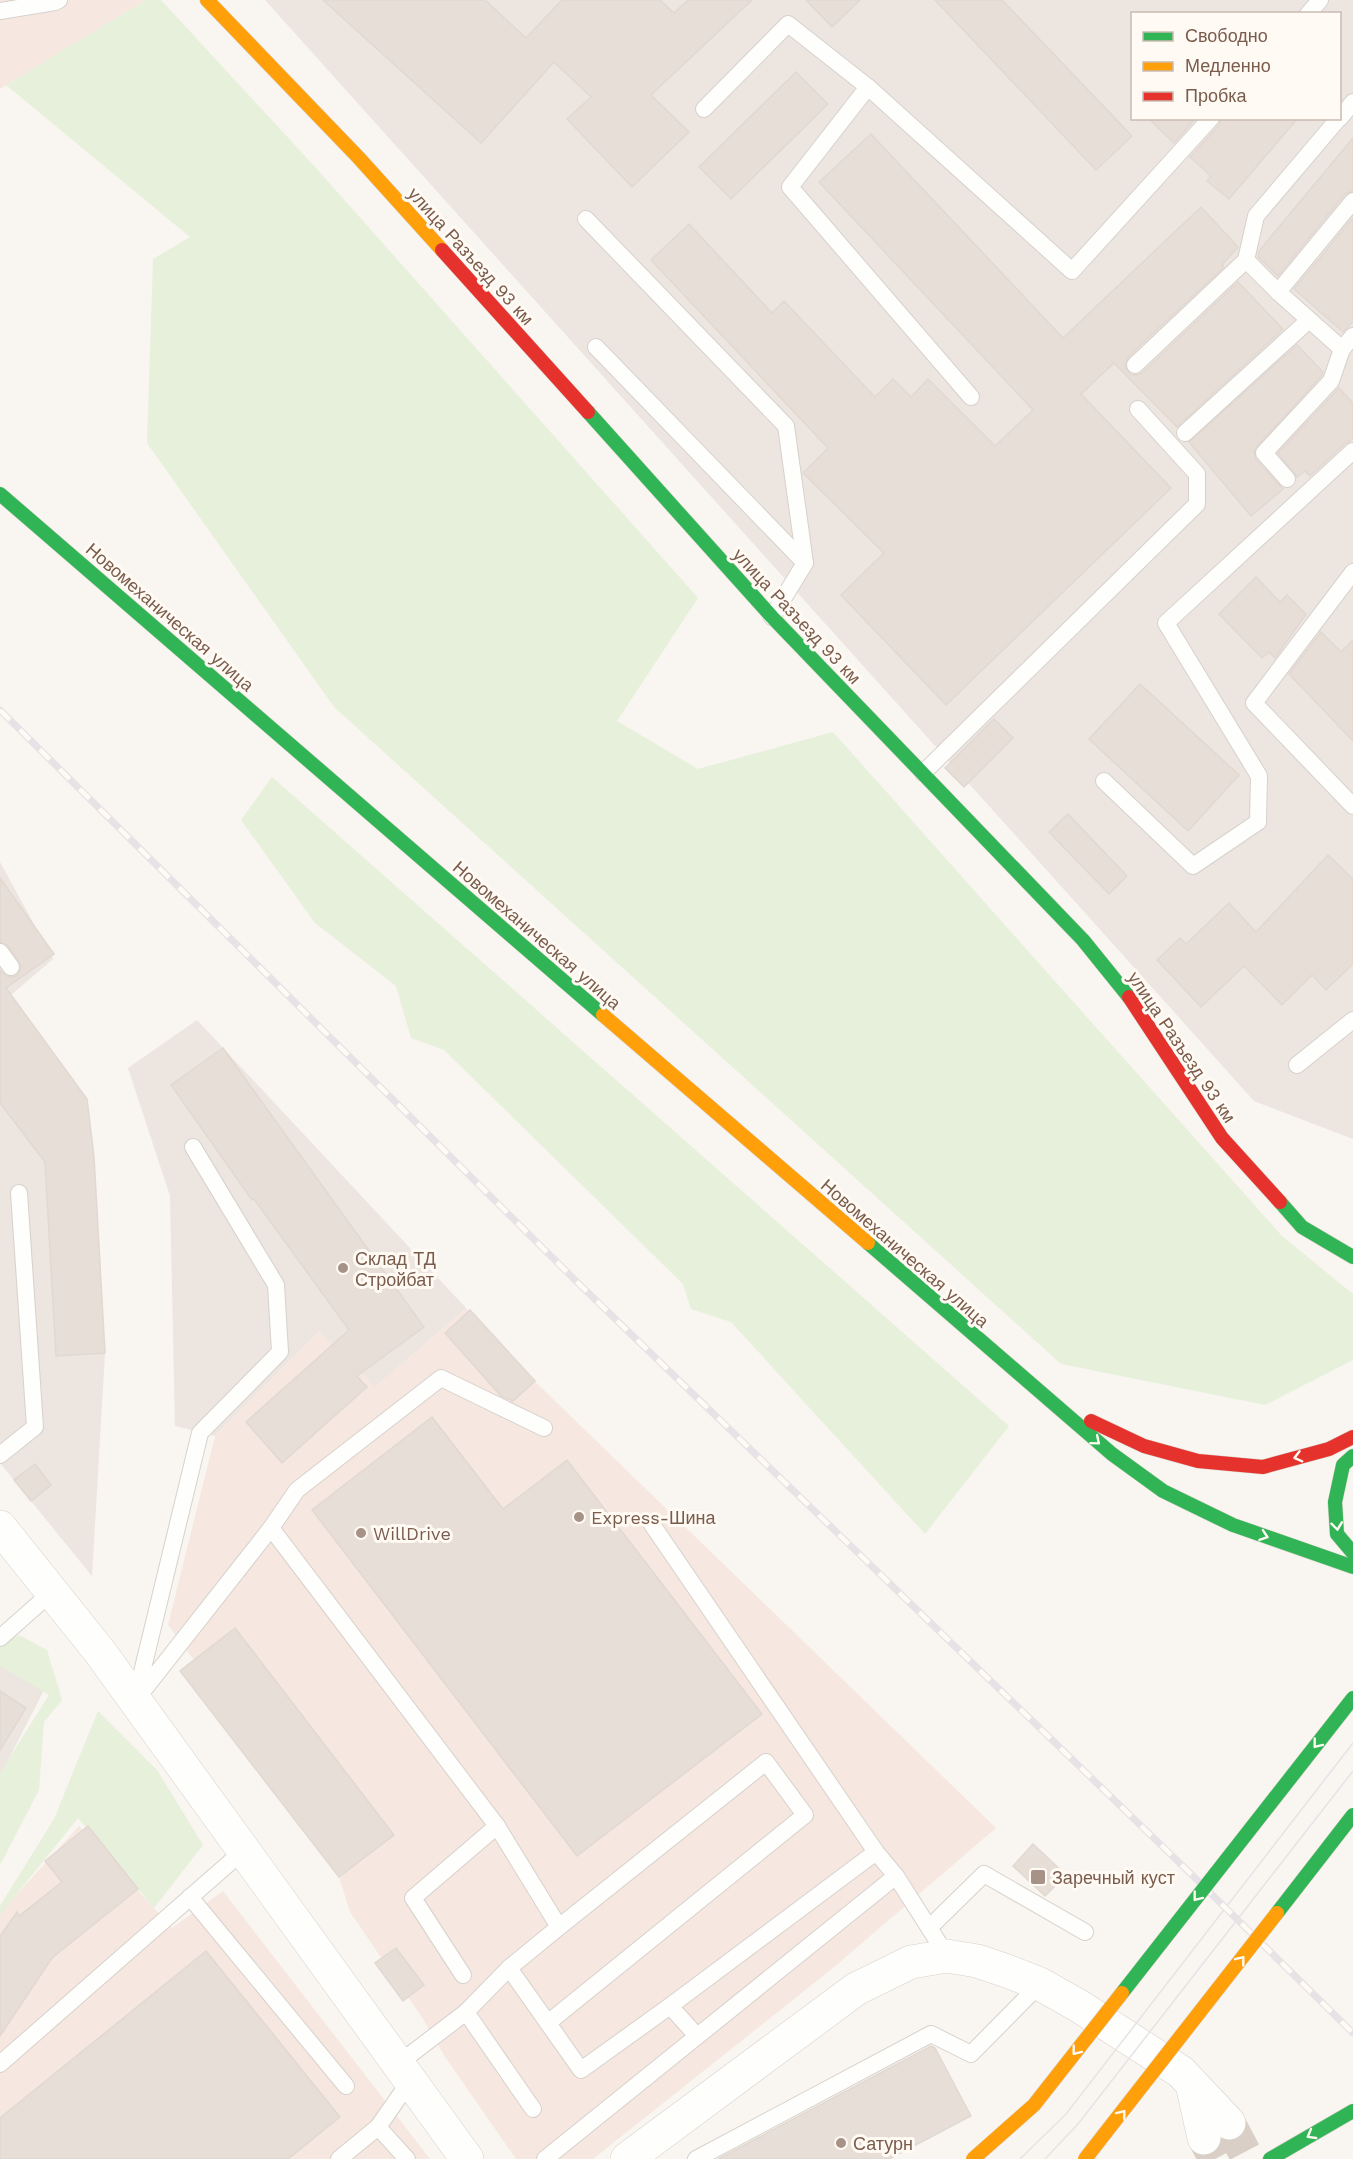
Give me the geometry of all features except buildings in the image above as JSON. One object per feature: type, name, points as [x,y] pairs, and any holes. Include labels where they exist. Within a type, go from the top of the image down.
[{"type":"main road","name":"улица Разъезд 93 км","points":[[207,0],[358,157],[772,617],[1083,940],[1135,1004],[1222,1138],[1302,1227],[1353,1257]]},
{"type":"main road","name":"Новомеханическая улица","points":[[0,494],[1051,1404],[1112,1454],[1163,1491],[1233,1525],[1353,1567]]},
{"type":"main road","points":[[1051,1404],[1144,1446],[1198,1461],[1263,1467],[1329,1449],[1353,1437]]},
{"type":"main road","points":[[1353,1456],[1342,1466],[1335,1502],[1337,1534],[1353,1553]]},
{"type":"main road","points":[[973,2159],[1034,2104],[1353,1698]]},
{"type":"main road","points":[[1085,2159],[1353,1815]]},
{"type":"main road","points":[[1269,2159],[1353,2111]]},
{"type":"street","points":[[0,1527],[100,1652],[467,2159]]},
{"type":"street","points":[[627,2159],[856,1989],[911,1962],[947,1956],[977,1961],[1040,1984],[1131,2038],[1181,2072],[1192,2083],[1216,2130]]},
{"type":"lane","points":[[0,10],[59,0]]},
{"type":"lane","points":[[1310,12],[1320,0]]},
{"type":"lane","points":[[704,110],[788,24],[868,87],[1072,271],[1210,120]]},
{"type":"lane","points":[[868,87],[790,187],[971,397]]},
{"type":"lane","points":[[1341,116],[1353,102]]},
{"type":"lane","points":[[1135,365],[1246,260],[1256,216],[1337,120]]},
{"type":"lane","points":[[1278,292],[1353,201]]},
{"type":"lane","points":[[586,219],[786,426],[805,563],[772,617]]},
{"type":"lane","points":[[1246,260],[1309,320],[1347,343],[1331,381],[1264,453],[1287,479]]},
{"type":"lane","points":[[1185,433],[1309,320]]},
{"type":"lane","points":[[596,347],[805,563]]},
{"type":"lane","points":[[923,773],[1197,504],[1197,474],[1138,409]]},
{"type":"lane","points":[[1104,781],[1193,866],[1258,822],[1259,776],[1166,623],[1353,451]]},
{"type":"lane","points":[[1353,572],[1254,703],[1353,806]]},
{"type":"lane","points":[[0,952],[11,968]]},
{"type":"lane","points":[[1297,1065],[1353,1020]]},
{"type":"lane","points":[[135,1701],[200,1433],[280,1352],[276,1285],[193,1147]]},
{"type":"lane","points":[[0,1455],[34,1427],[19,1193]]},
{"type":"lane","points":[[135,1701],[271,1528],[297,1490],[441,1378],[543,1428]]},
{"type":"lane","points":[[651,1523],[876,1852],[896,1876],[947,1956]]},
{"type":"lane","points":[[271,1528],[497,1826],[559,1927]]},
{"type":"lane","points":[[0,1638],[52,1592]]},
{"type":"lane","points":[[339,2159],[378,2127],[404,2072],[510,1968],[766,1762],[805,1815],[549,2022]]},
{"type":"lane","points":[[463,1975],[413,1898],[497,1826]]},
{"type":"lane","points":[[0,2064],[243,1851]]},
{"type":"lane","points":[[510,1968],[581,2070],[876,1852]]},
{"type":"lane","points":[[929,1928],[984,1874],[1085,1932]]},
{"type":"lane","points":[[545,2159],[896,1876]]},
{"type":"lane","points":[[190,1897],[346,2086]]},
{"type":"lane","points":[[696,2159],[931,2034],[971,2054],[1040,1984]]},
{"type":"lane","points":[[670,2006],[697,2036]]},
{"type":"lane","points":[[466,2012],[533,2109]]},
{"type":"lane","points":[[378,2127],[407,2159]]},
{"type":"shaded area","points":[[0,0],[146,0],[0,89]]},
{"type":"shaded area","points":[[265,0],[1353,0],[1353,1139],[1254,1101]]},
{"type":"shaded area","points":[[0,862],[53,959],[11,995],[87,1099],[94,1157],[105,1353],[92,1576],[0,1463]]},
{"type":"shaded area","points":[[197,1020],[466,1308],[375,1387],[319,1331],[215,1436],[175,1426],[170,1196],[128,1068]]},
{"type":"shaded area","points":[[466,1308],[520,1367],[996,1828],[833,1968],[593,2159],[516,2159],[445,2057],[423,2019],[350,1912],[339,1877],[180,1671],[194,1660],[168,1625],[215,1436],[319,1331],[375,1387]]},
{"type":"shaded area","points":[[0,1629],[44,1690],[0,1776]]},
{"type":"shaded area","points":[[79,1826],[172,1928],[223,1891],[430,2159],[0,2159],[0,1913]]},
{"type":"green space","points":[[146,0],[161,0],[315,167],[698,598],[617,721],[698,769],[833,732],[1282,1236],[1353,1294],[1353,1360],[1265,1405],[1061,1364],[334,707],[147,443],[153,259],[190,237],[6,85]]},
{"type":"green space","points":[[272,777],[1009,1426],[925,1534],[731,1322],[691,1309],[683,1284],[444,1050],[411,1038],[396,986],[315,923],[241,820]]},
{"type":"green space","points":[[19,1635],[47,1650],[62,1700],[44,1722],[39,1790],[0,1865],[0,1773],[49,1695],[0,1666],[0,1643]]},
{"type":"green space","points":[[98,1711],[157,1770],[203,1845],[154,1908],[78,1818],[0,1915],[0,1906],[54,1819]]},
{"type":"tunnel","points":[[1229,2123],[1248,2159]]},
{"type":"tunnel","points":[[1204,2138],[1215,2159]]},
{"type":"tram line","points":[[1020,2159],[1066,2114],[1353,1743]]},
{"type":"tram line","points":[[1045,2159],[1078,2124],[1353,1771]]},
{"type":"railway","points":[[0,710],[578,1283],[1353,2033]]},
{"type":"traffic: fast","points":[[588,412],[772,617],[1083,940],[1129,997]]},
{"type":"traffic: fast","points":[[0,494],[603,1015]]},
{"type":"traffic: fast","points":[[1280,1202],[1302,1227],[1353,1257]]},
{"type":"traffic: fast","points":[[868,1243],[1112,1454],[1163,1491],[1233,1525],[1353,1567]]},
{"type":"traffic: fast","points":[[1353,1456],[1343,1465],[1335,1502],[1337,1534],[1353,1553]]},
{"type":"traffic: fast","points":[[1122,1993],[1353,1698]]},
{"type":"traffic: fast","points":[[1277,1913],[1353,1815]]},
{"type":"traffic: fast","points":[[1270,2159],[1353,2111]]},
{"type":"traffic: slow","points":[[207,0],[358,157],[442,250]]},
{"type":"traffic: slow","points":[[603,1015],[868,1243]]},
{"type":"traffic: slow","points":[[1085,2159],[1277,1913]]},
{"type":"traffic: slow","points":[[973,2159],[1034,2105],[1122,1993]]},
{"type":"traffic: jam","points":[[442,250],[588,412]]},
{"type":"traffic: jam","points":[[1129,997],[1222,1138],[1280,1202]]},
{"type":"traffic: jam","points":[[1091,1421],[1144,1446],[1198,1461],[1263,1467],[1329,1449],[1353,1437]]},
{"type":"place","name":"Склад ТД Стройбат","points":[[343,1268]]},
{"type":"place","name":"Express-Шина","points":[[579,1517]]},
{"type":"place","name":"WillDrive","points":[[361,1533]]},
{"type":"place","name":"Заречный куст","points":[[1038,1877]]},
{"type":"place","name":"Сатурн","points":[[841,2143]]}]
